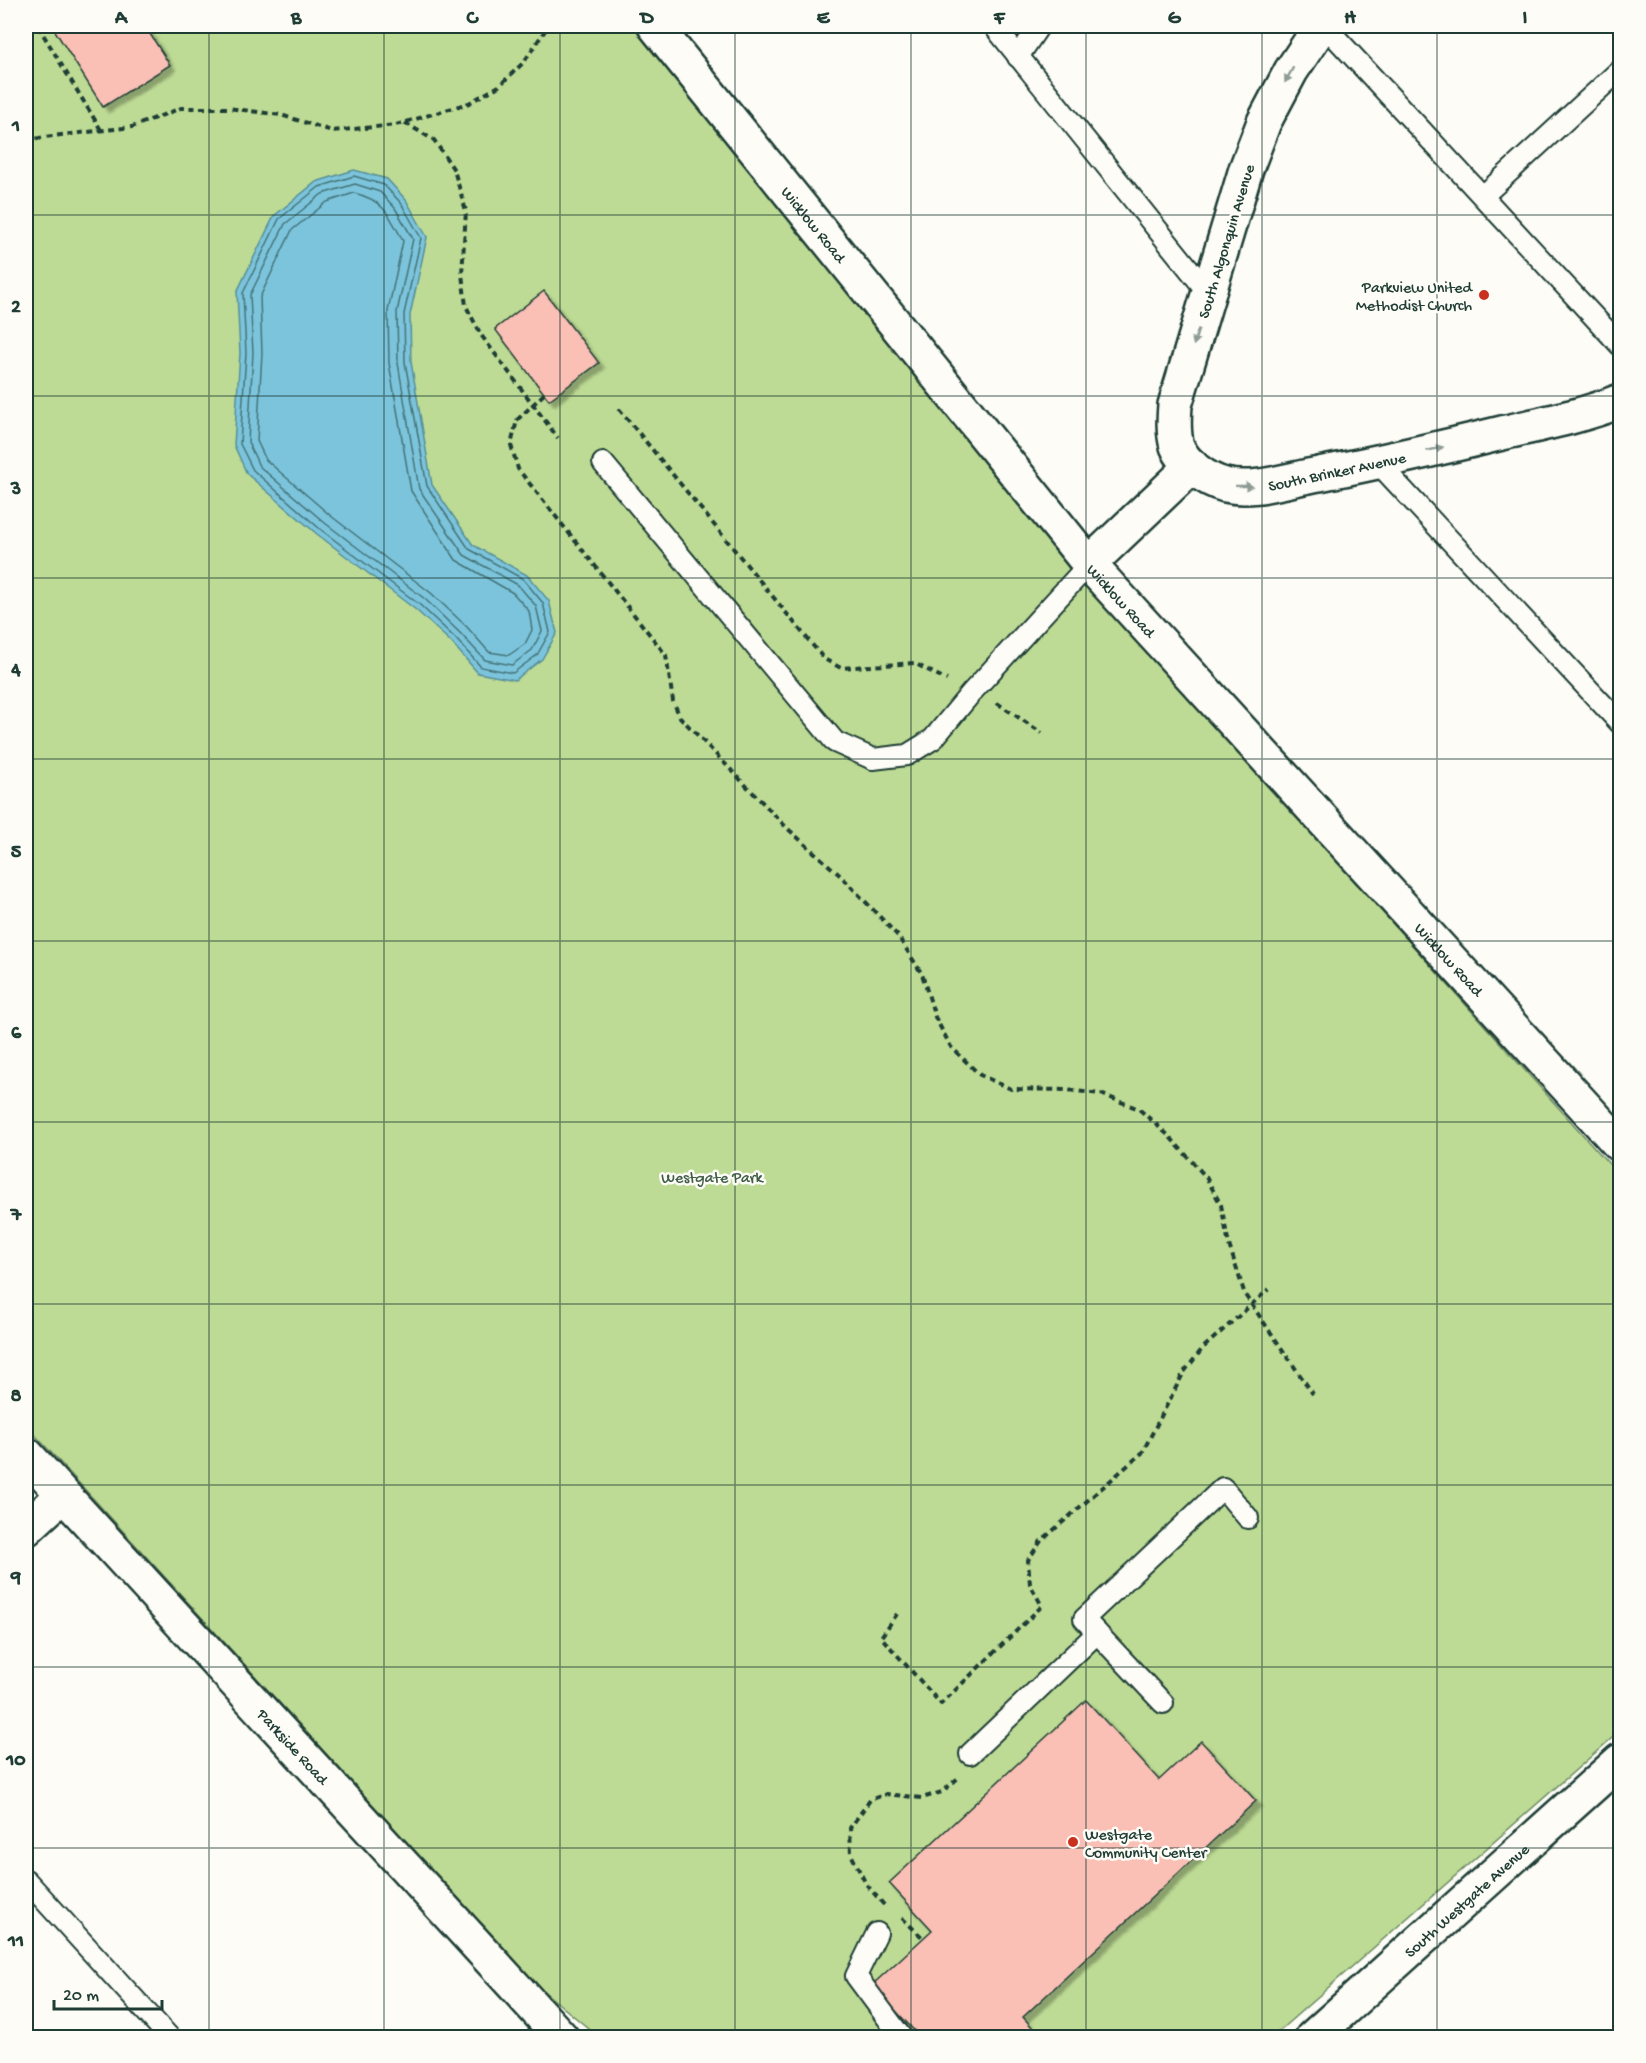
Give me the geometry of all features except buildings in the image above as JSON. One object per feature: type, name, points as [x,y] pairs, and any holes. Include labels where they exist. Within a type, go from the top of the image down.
[{"type":"street","name":"Wicklow Road","points":[[655,26],[1089,564],[1620,1145]]},
{"type":"street","name":"South Algonquin Avenue","points":[[1191,466],[1177,446],[1173,421],[1175,405],[1210,295],[1246,169],[1264,122],[1291,71],[1323,26]]},
{"type":"street","name":"South Brinker Avenue","points":[[1191,466],[1205,478],[1225,485],[1250,487],[1378,463],[1540,424],[1620,401]]},
{"type":"street","points":[[1089,564],[1191,466]]},
{"type":"street","name":"Parkside Road","points":[[26,1454],[559,2033]]},
{"type":"street","points":[[26,1529],[63,1494]]},
{"type":"street","name":"South Westgate Avenue","points":[[1312,2037],[1620,1761]]},
{"type":"lane","points":[[994,26],[1210,295]]},
{"type":"lane","points":[[1018,57],[1039,26]]},
{"type":"lane","points":[[1323,26],[1483,195],[1620,345]]},
{"type":"lane","points":[[1483,195],[1620,70]]},
{"type":"lane","points":[[603,463],[835,742],[873,759],[907,755],[933,738],[1089,564]]},
{"type":"lane","points":[[1378,463],[1620,723]]},
{"type":"lane","points":[[1163,1703],[1084,1619],[1223,1488],[1248,1518]]},
{"type":"lane","points":[[970,1755],[1097,1633]]},
{"type":"lane","points":[[26,1880],[170,2037]]},
{"type":"lane","points":[[877,1933],[856,1976],[902,2037]]},
{"type":"path","points":[[38,26],[100,130]]},
{"type":"path","points":[[26,141],[132,127],[181,108],[228,108],[281,115],[332,131],[404,123],[469,103],[499,86],[524,62],[548,26]]},
{"type":"path","points":[[404,123],[434,140],[454,170],[466,211],[462,274],[466,306],[481,335],[558,438]]},
{"type":"path","points":[[544,394],[517,420],[511,445],[518,469],[666,655],[673,701],[680,717],[788,829],[842,877],[898,936],[922,975],[935,1017],[951,1047],[980,1075],[1011,1089],[1068,1090],[1101,1095],[1139,1109],[1168,1135],[1206,1177],[1221,1205],[1229,1245],[1245,1295],[1313,1394]]},
{"type":"path","points":[[619,409],[824,659],[841,668],[914,663],[994,701],[1042,733]]},
{"type":"path","points":[[897,1614],[881,1637],[941,1704],[1042,1606],[1030,1584],[1028,1560],[1041,1541],[1142,1453],[1184,1372],[1203,1348],[1269,1289]]},
{"type":"path","points":[[890,1909],[866,1884],[851,1854],[850,1828],[870,1800],[886,1794],[922,1798],[942,1792],[965,1772],[970,1755]]},
{"type":"path","points":[[897,1915],[923,1938]]},
{"type":"green space","name":"Westgate Park","points":[[26,26],[636,26],[1048,541],[1620,1176],[1620,1731],[1272,2037],[599,2037],[541,1989],[26,1425]]},
{"type":"water","points":[[354,170],[387,179],[406,200],[427,237],[410,315],[411,362],[432,485],[473,545],[527,575],[549,601],[557,633],[542,659],[515,680],[478,673],[451,642],[416,610],[317,534],[247,474],[234,445],[240,353],[237,292],[274,216],[316,182]]},
{"type":"place","name":"Parkview United Methodist Church","points":[[1484,295]]},
{"type":"place","name":"Westgate Community Center","points":[[1073,1842]]}]
